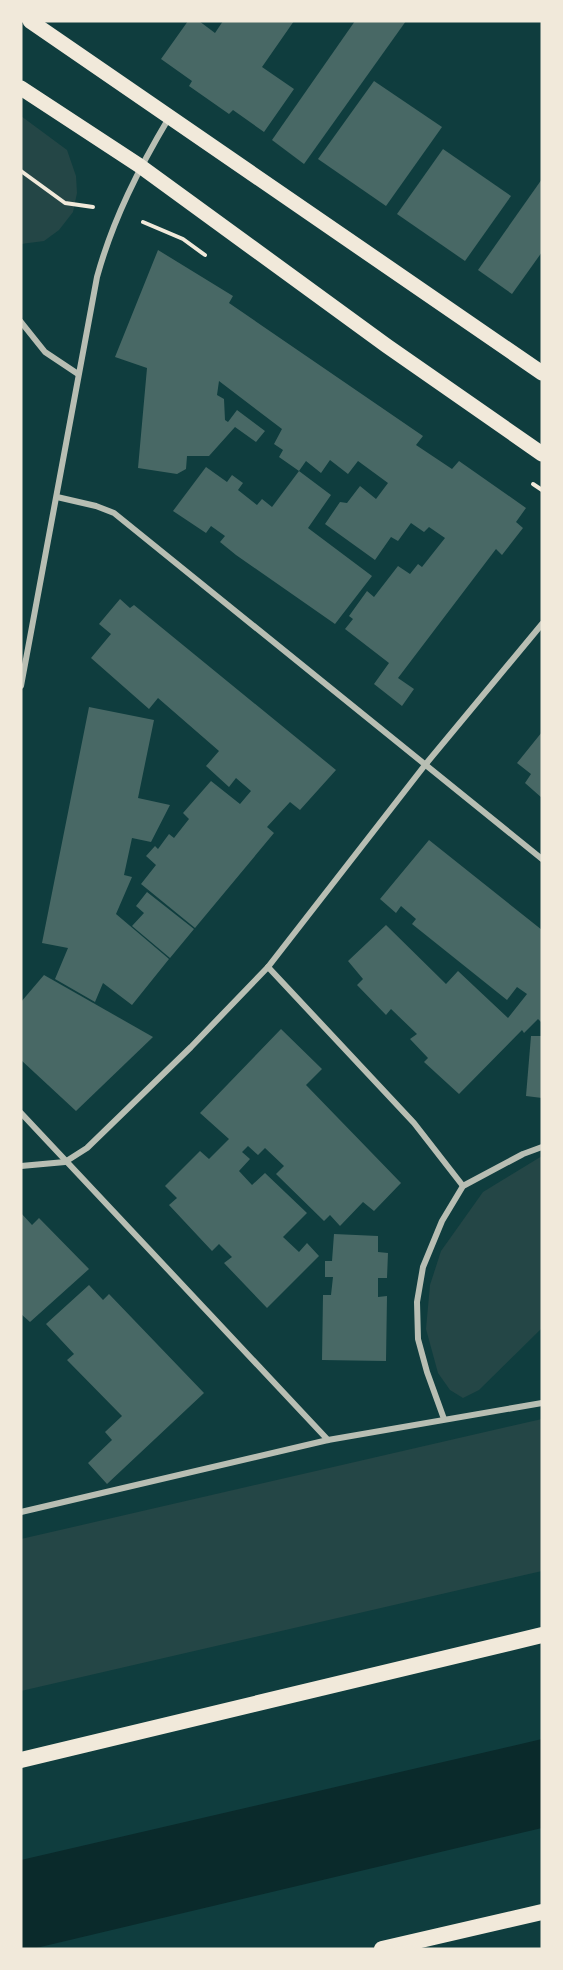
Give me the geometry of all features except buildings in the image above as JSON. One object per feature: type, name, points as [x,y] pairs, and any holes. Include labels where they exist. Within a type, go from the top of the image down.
[{"type":"highway","points":[[21,1760],[542,1635]]},
{"type":"highway","points":[[382,1949],[542,1912]]},
{"type":"main road","points":[[30,21],[542,372]]},
{"type":"main road","points":[[21,88],[140,166],[387,346],[542,454]]},
{"type":"street","points":[[21,686],[97,277],[111,234],[140,166],[170,116]]},
{"type":"street","points":[[21,322],[45,352],[78,374]]},
{"type":"street","points":[[57,497],[96,506],[114,513],[542,859]]},
{"type":"street","points":[[21,1166],[65,1162],[87,1148],[191,1047],[268,967],[425,765],[542,624]]},
{"type":"street","points":[[268,967],[414,1123],[463,1186]]},
{"type":"street","points":[[21,1113],[328,1440]]},
{"type":"street","points":[[444,1419],[418,1339],[417,1302],[423,1267],[442,1221],[463,1186],[523,1154],[542,1147]]},
{"type":"street","points":[[21,1512],[328,1440],[542,1403]]},
{"type":"path","points":[[21,171],[65,203],[120,212],[183,239],[210,259]]},
{"type":"path","points":[[532,484],[542,490]]},
{"type":"shaded area","points":[[21,116],[67,150],[76,176],[77,193],[73,212],[59,230],[44,241],[21,244]]},
{"type":"shaded area","points":[[542,1156],[542,1328],[479,1390],[463,1398],[450,1390],[438,1373],[426,1329],[430,1285],[441,1251],[483,1192]]},
{"type":"shaded area","points":[[542,1419],[542,1571],[21,1691],[21,1539]]},
{"type":"shaded area","points":[[542,1739],[542,1828],[32,1949],[21,1949],[21,1860]]}]
